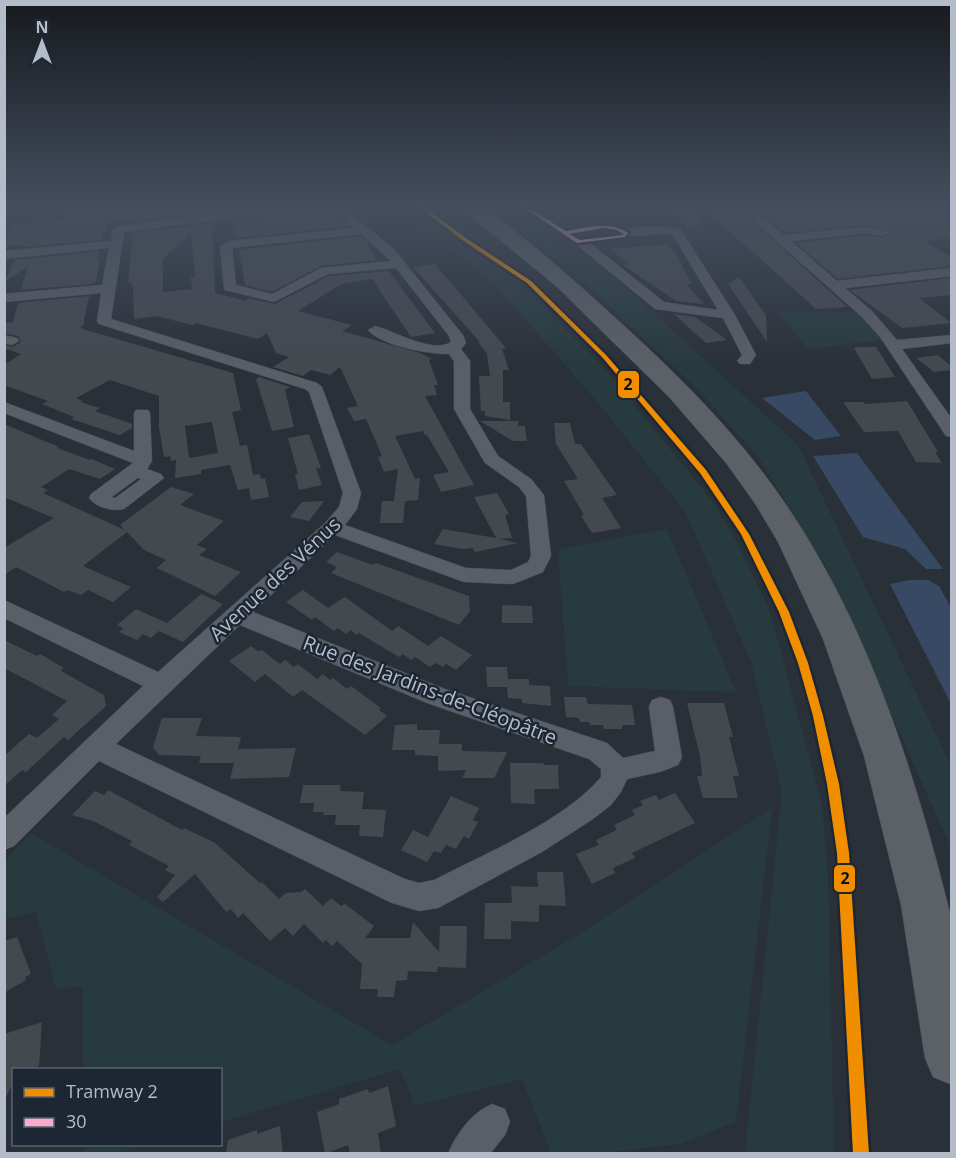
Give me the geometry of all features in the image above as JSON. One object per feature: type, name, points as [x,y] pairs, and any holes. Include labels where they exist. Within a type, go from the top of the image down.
[{"type":"main road","points":[[538,260],[682,394],[735,455],[791,536],[838,632],[882,743],[922,889],[941,986],[951,1058]]},
{"type":"street","points":[[4,298],[108,288],[113,260]]},
{"type":"street","points":[[227,260],[229,283],[234,289],[274,298],[325,272],[399,264]]},
{"type":"street","points":[[375,330],[384,336],[435,348],[453,349],[459,343],[396,260]]},
{"type":"street","points":[[603,260],[660,306],[728,315]]},
{"type":"street","points":[[694,260],[749,355],[745,362]]},
{"type":"street","points":[[806,260],[867,314],[895,345],[950,427]]},
{"type":"street","points":[[834,285],[951,272]]},
{"type":"street","name":"Avenue des Vénus","points":[[4,837],[98,748],[161,684],[333,527],[351,505],[352,492],[316,390],[300,381],[104,321],[108,288]]},
{"type":"street","points":[[895,345],[951,339]]},
{"type":"street","points":[[333,527],[464,575],[513,577],[536,567],[541,556],[535,495],[525,483],[491,459],[462,409],[462,361],[453,349]]},
{"type":"street","points":[[4,407],[139,466],[142,413]]},
{"type":"street","points":[[4,608],[161,684]]},
{"type":"street","name":"Rue des Jardins-de-Cléopâtre","points":[[238,615],[436,696],[598,751],[608,757],[615,771]]},
{"type":"street","points":[[98,748],[402,893],[419,897],[438,894],[563,824],[603,795],[612,784],[615,771],[669,757],[661,707]]},
{"type":"street","points":[[466,1154],[492,1122]]},
{"type":"green space","points":[[466,260],[486,260],[518,281],[605,369],[711,499],[736,540],[770,612],[822,805],[828,874],[834,1153],[745,1153],[782,792],[751,662],[685,511],[593,397],[484,272]]},
{"type":"green space","points":[[556,260],[595,260],[798,445],[951,766],[951,848],[827,569],[757,455],[698,390],[591,289]]},
{"type":"green space","points":[[779,312],[859,312],[883,340],[807,349]]},
{"type":"green space","points":[[667,529],[736,692],[568,686],[558,549]]},
{"type":"green space","points":[[772,808],[736,1122],[680,1144],[601,1153],[551,1153],[522,1079],[415,1106],[400,1069],[222,1122],[222,1068],[83,1068],[83,986],[56,989],[36,912],[5,919],[5,861],[31,833],[392,1045],[573,938]]},
{"type":"green space","points":[[84,1146],[141,1146],[114,1153],[84,1153]]},
{"type":"water","points":[[806,391],[841,436],[815,440],[762,398]]},
{"type":"water","points":[[857,453],[943,569],[926,569],[905,549],[863,537],[813,456]]},
{"type":"water","points":[[910,580],[928,580],[939,586],[951,608],[951,704],[890,584]]},
{"type":"building","points":[[14,260],[100,260],[96,282],[92,284],[21,290],[28,266],[5,282]]},
{"type":"building","points":[[130,260],[163,260],[163,292],[192,289],[191,277],[195,277],[193,260],[214,260],[215,293],[247,301],[247,298],[275,304],[329,276],[389,271],[435,333],[411,337],[372,279],[341,284],[298,311],[352,325],[342,331],[420,353],[432,359],[429,360],[438,385],[434,385],[437,395],[425,396],[474,485],[441,492],[433,475],[449,472],[427,435],[423,431],[395,436],[415,479],[420,478],[418,500],[405,501],[403,523],[380,523],[382,501],[394,501],[398,469],[384,472],[378,457],[382,456],[366,419],[354,421],[347,408],[358,406],[340,367],[330,375],[311,370],[303,376],[273,367],[289,357],[276,353],[267,333],[258,339],[196,323],[192,325],[157,316],[134,319],[132,283],[128,283]]},
{"type":"building","points":[[241,260],[376,260],[321,266],[272,292],[245,285]]},
{"type":"building","points":[[624,260],[679,260],[691,284],[686,284],[704,304],[676,301],[623,265],[628,264]]},
{"type":"building","points":[[762,260],[795,260],[847,307],[816,309]]},
{"type":"building","points":[[816,260],[951,260],[951,266],[838,279]]},
{"type":"building","points":[[435,264],[506,348],[502,349],[509,370],[503,370],[503,402],[510,402],[510,420],[485,416],[485,411],[481,411],[479,376],[490,376],[487,354],[478,342],[480,342],[413,267]]},
{"type":"building","points":[[739,277],[766,315],[767,342],[728,284]]},
{"type":"building","points":[[951,278],[951,295],[919,298],[951,323],[902,328],[850,290]]},
{"type":"building","points":[[89,296],[83,326],[80,326],[83,329],[233,373],[241,410],[232,412],[240,446],[247,445],[253,475],[260,474],[261,479],[265,478],[269,497],[251,500],[249,488],[238,490],[230,465],[201,470],[201,474],[175,478],[176,460],[171,461],[170,456],[164,457],[159,427],[159,396],[110,380],[76,398],[83,401],[80,402],[100,408],[95,411],[132,424],[132,428],[120,435],[71,419],[74,417],[42,404],[48,401],[4,385],[4,365],[21,354],[4,348],[4,345],[13,347],[21,342],[18,336],[4,333],[4,323],[13,322],[18,303]],"holes":[[[212,422],[218,453],[189,458],[185,426]]]},
{"type":"building","points":[[674,314],[695,317],[727,340],[706,343]]},
{"type":"building","points":[[876,347],[895,377],[872,379],[854,348]]},
{"type":"building","points":[[938,355],[951,366],[951,370],[934,372],[916,358]]},
{"type":"building","points":[[259,377],[290,387],[285,390],[294,427],[272,431],[256,379]]},
{"type":"building","points":[[907,401],[938,452],[935,452],[942,463],[916,462],[898,431],[864,432],[843,402],[864,402],[865,404]]},
{"type":"building","points":[[480,421],[518,421],[518,426],[525,426],[527,441],[513,441]]},
{"type":"building","points":[[554,423],[570,423],[575,444],[581,444],[617,495],[602,498],[621,528],[592,533],[581,516],[584,515],[564,481],[578,479],[556,444]]},
{"type":"building","points":[[4,424],[59,447],[57,448],[115,469],[100,479],[69,469],[41,487],[48,490],[43,493],[125,530],[120,525],[171,487],[194,494],[180,505],[224,521],[197,545],[207,549],[199,555],[241,572],[215,596],[157,568],[166,560],[144,550],[127,532],[83,566],[131,587],[113,602],[88,590],[81,595],[68,590],[64,592],[16,567],[4,575],[4,548],[54,518],[4,497]]},
{"type":"building","points":[[309,434],[321,468],[316,468],[322,485],[299,490],[295,474],[298,474],[288,438]]},
{"type":"building","points":[[497,493],[509,514],[505,515],[512,538],[499,539],[518,543],[475,552],[473,548],[462,549],[434,544],[443,529],[496,538],[474,497]]},
{"type":"building","points":[[324,501],[309,521],[290,517],[302,502]]},
{"type":"building","points":[[337,552],[373,565],[376,563],[469,596],[470,611],[459,625],[331,573],[337,567],[326,562]]},
{"type":"building","points":[[303,590],[328,608],[345,597],[392,631],[398,626],[428,646],[441,636],[472,655],[456,670],[446,664],[443,667],[436,663],[430,667],[415,657],[411,660],[403,654],[399,657],[359,633],[356,635],[351,630],[346,634],[338,628],[334,631],[315,617],[312,620],[286,602]]},
{"type":"building","points":[[201,594],[223,604],[183,642],[159,631],[151,638],[143,634],[137,640],[119,632],[123,628],[117,625],[136,609],[167,623]]},
{"type":"building","points":[[502,605],[532,606],[533,623],[502,623]]},
{"type":"building","points":[[4,640],[37,656],[40,654],[64,668],[61,671],[104,695],[106,706],[68,740],[64,737],[26,772],[22,770],[4,786],[4,756],[29,734],[37,738],[59,719],[52,715],[67,701],[4,668]]},
{"type":"building","points":[[251,646],[258,651],[262,650],[280,664],[285,660],[294,667],[298,664],[317,679],[323,674],[330,680],[333,678],[347,689],[351,686],[381,708],[379,710],[387,716],[365,735],[302,690],[293,697],[265,674],[255,682],[229,661]]},
{"type":"building","points":[[486,667],[507,667],[508,679],[529,679],[529,685],[550,686],[551,706],[522,703],[522,699],[508,698],[507,687],[487,687]]},
{"type":"building","points":[[564,697],[586,697],[588,704],[632,705],[635,725],[622,725],[622,729],[604,729],[603,725],[590,725],[589,722],[580,722],[579,718],[566,717]]},
{"type":"building","points":[[687,703],[724,703],[733,737],[729,737],[739,776],[733,776],[738,798],[703,798],[697,776],[702,776],[700,756]]},
{"type":"building","points":[[162,718],[202,718],[196,736],[241,737],[238,749],[296,748],[289,777],[230,779],[234,763],[199,763],[201,756],[159,755],[153,747]]},
{"type":"building","points":[[417,724],[417,730],[440,730],[439,744],[462,744],[462,751],[507,752],[494,778],[462,778],[466,770],[438,771],[438,756],[415,755],[415,750],[392,750],[395,725]]},
{"type":"building","points":[[510,763],[558,765],[559,789],[534,789],[535,804],[511,803]]},
{"type":"building","points":[[303,785],[341,785],[340,791],[364,792],[362,809],[386,810],[383,837],[359,836],[360,825],[335,825],[336,815],[313,812],[314,803],[300,803]]},
{"type":"building","points":[[108,790],[182,830],[184,828],[215,843],[279,899],[286,893],[301,892],[305,889],[323,906],[331,898],[341,906],[345,904],[374,926],[365,938],[410,938],[413,922],[439,952],[440,926],[467,926],[466,968],[438,967],[437,972],[408,971],[407,980],[396,981],[394,997],[377,997],[378,989],[360,989],[362,964],[337,941],[332,946],[326,940],[323,943],[304,924],[293,936],[285,928],[270,941],[243,913],[238,918],[231,909],[226,912],[195,874],[163,902],[157,897],[175,875],[165,870],[169,866],[129,845],[132,841],[93,821],[72,815],[95,791],[104,795]]},
{"type":"building","points":[[675,793],[695,823],[632,853],[635,858],[613,868],[615,873],[592,884],[576,854],[599,845],[596,840],[617,830],[614,825],[635,815],[632,810],[643,805],[640,801],[656,795],[659,800]]},
{"type":"building","points":[[451,796],[479,808],[473,820],[478,822],[469,839],[464,836],[456,849],[446,845],[441,853],[434,851],[427,862],[401,850],[413,830],[428,837]]},
{"type":"building","points":[[537,872],[563,872],[566,906],[539,905],[539,922],[511,921],[511,939],[484,939],[485,903],[512,903],[511,886],[538,887]]},
{"type":"building","points":[[17,937],[31,974],[25,977],[26,980],[4,993],[4,941]]},
{"type":"building","points":[[42,1022],[39,1066],[12,1068],[12,1085],[4,1101],[4,1034]]},
{"type":"building","points":[[388,1086],[396,1126],[378,1133],[381,1154],[350,1154],[348,1145],[325,1154],[317,1112],[339,1104],[339,1099],[368,1089],[369,1093]]},
{"type":"building","points":[[280,1126],[283,1154],[226,1154],[228,1140],[257,1130],[257,1134]]},
{"type":"tram line","name":"2","points":[[496,260],[529,282],[604,356],[703,472],[745,534],[784,612],[803,663],[818,716],[833,784],[843,853],[861,1154]]}]
